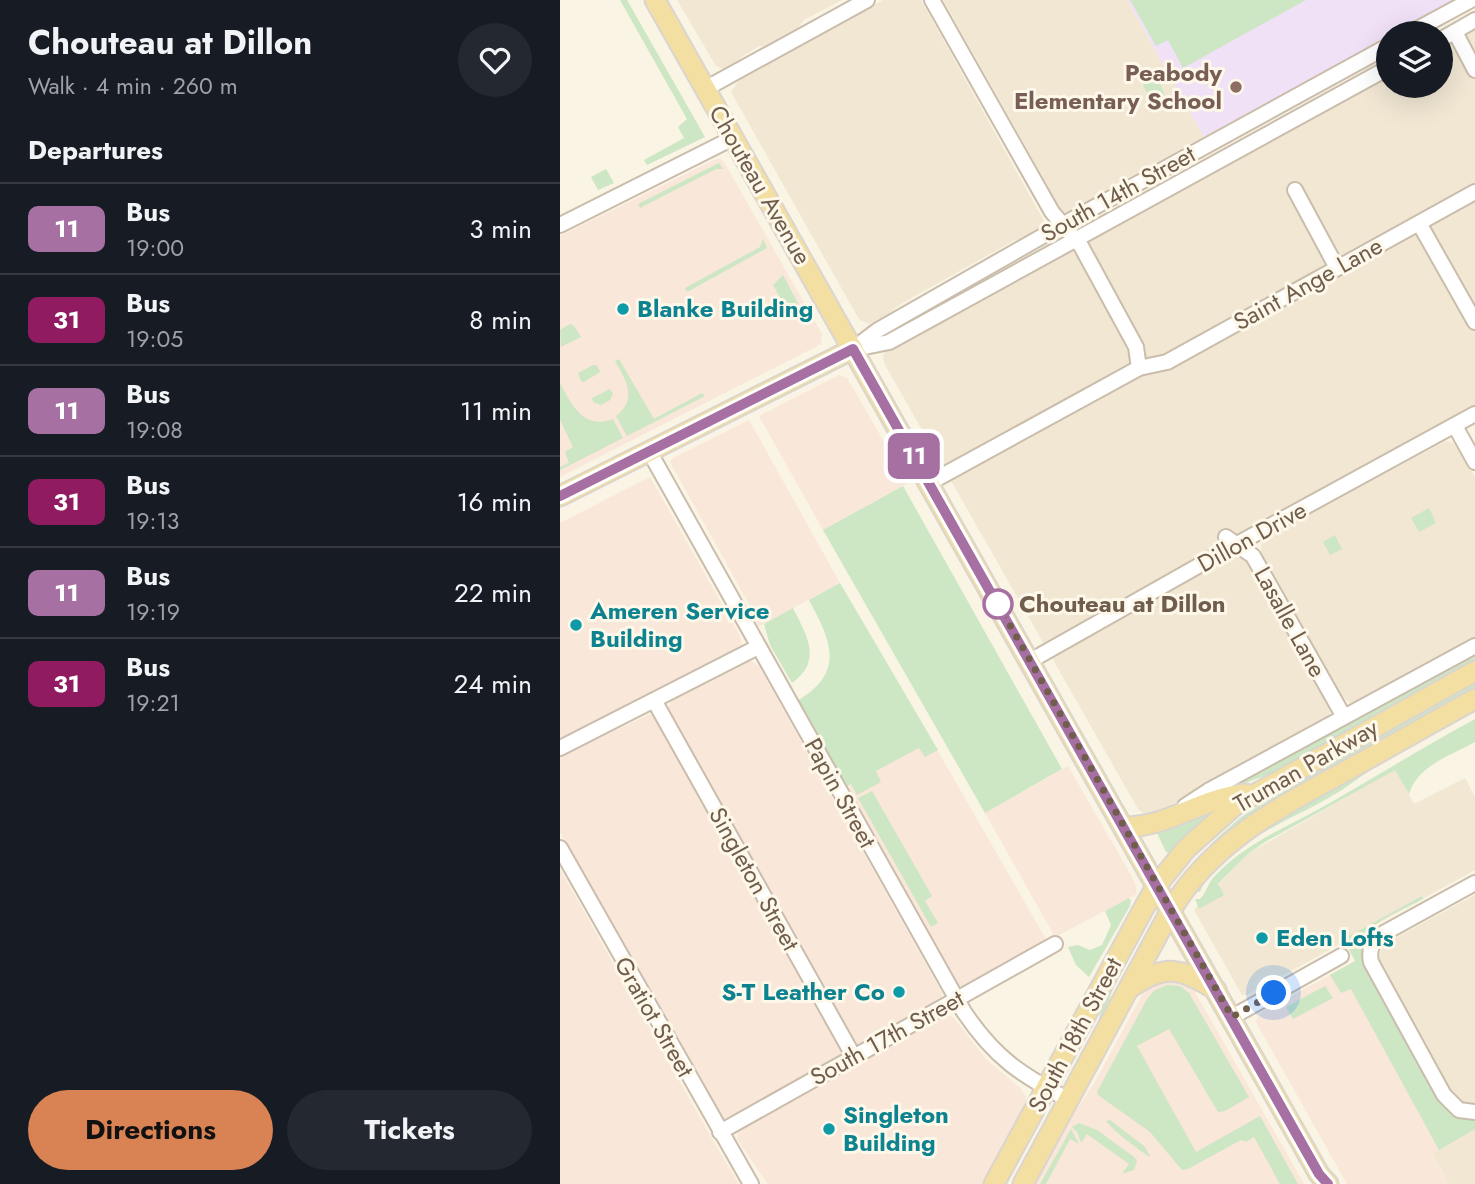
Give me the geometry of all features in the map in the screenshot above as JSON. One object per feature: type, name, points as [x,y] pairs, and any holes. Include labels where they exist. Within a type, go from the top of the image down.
[{"type":"main road","name":"Chouteau Avenue","points":[[655,0],[1323,1181]]},
{"type":"main road","name":"South 14th Street","points":[[560,496],[853,349]]},
{"type":"main road","name":"Truman Parkway","points":[[1157,886],[1198,836],[1254,793],[1475,671]]},
{"type":"main road","name":"Truman Parkway","points":[[1171,910],[1202,869],[1237,835],[1254,823],[1475,699]]},
{"type":"main road","points":[[1125,827],[1151,824],[1229,796],[1254,793]]},
{"type":"main road","name":"South 18th Street","points":[[994,1184],[1157,886]]},
{"type":"main road","name":"South 18th Street","points":[[1023,1184],[1171,910]]},
{"type":"main road","points":[[1129,989],[1157,972],[1171,970],[1188,974],[1217,990]]},
{"type":"street","points":[[705,89],[867,0]]},
{"type":"street","points":[[932,0],[1046,201],[1062,225],[1082,246],[1136,347],[1139,368]]},
{"type":"street","points":[[1432,21],[1471,0]]},
{"type":"street","points":[[1475,20],[1455,32],[1475,69]]},
{"type":"street","name":"South 14th Street","points":[[853,349],[878,330],[1062,225],[1376,53]]},
{"type":"street","name":"South 14th Street","points":[[853,349],[889,342],[1376,75]]},
{"type":"street","points":[[560,225],[733,138]]},
{"type":"street","points":[[1296,190],[1337,268]]},
{"type":"street","name":"Saint Ange Lane","points":[[929,483],[1139,368],[1167,362],[1475,192]]},
{"type":"street","points":[[1419,223],[1475,322]]},
{"type":"street","name":"Dillon Drive","points":[[1030,661],[1232,541],[1475,414]]},
{"type":"street","points":[[1455,426],[1475,462]]},
{"type":"street","name":"Papin Street","points":[[649,451],[974,1028],[992,1049],[1019,1072],[1069,1100]]},
{"type":"street","name":"Lasalle Lane","points":[[1232,541],[1253,556],[1344,717]]},
{"type":"street","points":[[1171,817],[1208,791],[1475,646]]},
{"type":"street","points":[[560,748],[655,702],[758,647]]},
{"type":"street","name":"Singleton Street","points":[[655,702],[854,1057]]},
{"type":"street","name":"Gratiot Street","points":[[560,848],[751,1184]]},
{"type":"street","points":[[1471,1112],[1459,1110],[1444,1095],[1371,962],[1371,947],[1384,933],[1475,883]]},
{"type":"street","name":"South 17th Street","points":[[720,1132],[1055,944]]},
{"type":"street","points":[[1232,1017],[1341,956]]},
{"type":"shaded area","points":[[677,0],[842,0],[804,20],[795,32],[769,47],[759,46],[740,58],[739,62],[723,69],[716,66]]},
{"type":"shaded area","points":[[883,0],[921,0],[1044,221],[1040,231],[1025,239],[1015,240],[869,324],[860,320],[856,314],[731,92],[740,79]]},
{"type":"shaded area","points":[[943,0],[1127,0],[1204,137],[1111,187],[1069,215],[1059,213],[1049,188]]},
{"type":"shaded area","name":"Peabody Elementary School","points":[[1127,0],[1456,0],[1417,21],[1376,21],[1376,44],[1204,137]]},
{"type":"shaded area","points":[[1475,24],[1475,407],[1236,538],[1331,709],[1329,716],[1321,724],[1150,819],[1138,809],[884,363],[883,356],[886,349],[898,341],[909,339],[1046,265],[1051,258],[1101,231],[1112,228],[1306,122],[1315,113],[1359,92],[1374,80],[1376,98],[1453,98],[1453,36]]},
{"type":"shaded area","points":[[716,159],[724,162],[822,334],[821,344],[560,477],[560,236]]},
{"type":"shaded area","points":[[839,375],[847,378],[908,483],[823,530],[759,416]]},
{"type":"shaded area","points":[[749,420],[840,583],[758,627],[754,613],[670,462],[673,458]]},
{"type":"shaded area","points":[[1446,441],[1452,442],[1459,450],[1475,477],[1475,639],[1355,704],[1350,703],[1339,693],[1262,558],[1261,545],[1264,538]]},
{"type":"shaded area","points":[[650,477],[740,636],[742,647],[731,655],[560,739],[560,523]]},
{"type":"shaded area","points":[[750,661],[758,665],[942,993],[942,1000],[860,1046],[855,1042],[667,709],[671,701]]},
{"type":"shaded area","points":[[650,714],[656,718],[842,1050],[841,1056],[727,1120],[720,1117],[560,832],[560,757]]},
{"type":"shaded area","points":[[932,741],[1047,941],[964,987],[958,985],[846,787]]},
{"type":"shaded area","points":[[1068,766],[1132,877],[1137,894],[1055,937],[985,813]]},
{"type":"shaded area","points":[[1395,769],[1414,804],[1465,778],[1475,797],[1475,870],[1247,995],[1242,995],[1194,910],[1249,853]]},
{"type":"shaded area","points":[[560,869],[716,1146],[739,1184],[560,1184]]},
{"type":"shaded area","points":[[1475,895],[1475,1106],[1461,1103],[1451,1094],[1378,955],[1386,943]]},
{"type":"shaded area","points":[[1361,958],[1460,1137],[1432,1154],[1449,1184],[1347,1184],[1256,1022],[1262,1012]]},
{"type":"shaded area","points":[[1172,977],[1189,985],[1195,992],[1304,1184],[1032,1184],[1095,1082],[1142,995],[1154,982]]},
{"type":"shaded area","points":[[946,1015],[953,1017],[986,1059],[1020,1088],[1026,1097],[1025,1108],[985,1184],[768,1184],[737,1139],[738,1132]]},
{"type":"shaded area","points":[[1441,1104],[1462,1119],[1475,1119],[1475,1184],[1449,1184],[1432,1153],[1460,1137]]},
{"type":"green space","points":[[620,0],[627,0],[705,137],[647,165],[644,160],[684,138],[678,127],[687,119]]},
{"type":"green space","points":[[1130,0],[1306,0],[1183,68],[1168,40],[1156,46]]},
{"type":"green space","points":[[1158,78],[1165,96],[1153,103],[1143,85]]},
{"type":"green space","points":[[719,163],[723,169],[716,169],[640,208],[638,204]]},
{"type":"green space","points":[[606,169],[614,183],[598,190],[591,177]]},
{"type":"green space","points":[[763,239],[767,248],[687,292],[685,288],[760,247]]},
{"type":"green space","points":[[783,275],[799,305],[791,309],[786,308],[773,285]]},
{"type":"green space","points":[[570,324],[581,337],[561,347],[560,330]]},
{"type":"green space","points":[[619,359],[654,419],[702,393],[705,396],[627,436],[616,416],[623,410],[628,396],[626,382],[615,361]]},
{"type":"green space","points":[[597,365],[600,372],[584,382],[581,381],[578,373]]},
{"type":"green space","points":[[560,383],[580,413],[594,421],[613,419],[623,438],[560,470],[560,467],[569,463],[565,452],[573,447],[560,420]]},
{"type":"green space","points":[[610,389],[613,394],[610,400],[601,405],[593,402],[592,398]]},
{"type":"green space","points":[[903,486],[1062,769],[985,813],[823,530]]},
{"type":"green space","points":[[1429,508],[1436,523],[1419,532],[1411,518]]},
{"type":"green space","points":[[1335,535],[1342,549],[1330,555],[1323,542]]},
{"type":"green space","points":[[840,583],[938,750],[925,757],[919,748],[876,771],[881,782],[857,795],[851,784],[846,787],[797,701],[823,679],[830,655],[828,642],[809,600]]},
{"type":"green space","points":[[793,608],[807,638],[810,657],[802,675],[792,683],[770,645],[764,624]]},
{"type":"green space","points":[[1475,654],[1475,661],[1273,773],[1212,795]]},
{"type":"green space","points":[[1475,680],[1475,690],[1249,817],[1215,844],[1192,868],[1190,866],[1241,817],[1342,753]]},
{"type":"green space","points":[[1475,710],[1239,848],[1209,876],[1200,892],[1194,891],[1220,862],[1269,824]]},
{"type":"green space","points":[[1475,719],[1475,742],[1427,768],[1413,784],[1409,794],[1395,770],[1249,853],[1218,884],[1224,895],[1199,909],[1195,899],[1200,899],[1213,878],[1240,854]]},
{"type":"green space","points":[[872,791],[932,896],[925,901],[938,923],[931,927],[858,798]]},
{"type":"green space","points":[[1218,806],[1169,853],[1166,852],[1156,831]]},
{"type":"green space","points":[[1422,896],[1423,899],[1376,925],[1365,943],[1364,955],[1368,971],[1441,1104],[1462,1119],[1475,1119],[1475,1129],[1439,1150],[1351,989],[1341,993],[1330,975],[1355,961],[1345,942],[1340,941]]},
{"type":"green space","points":[[1129,898],[1130,906],[1089,977],[1076,965],[1068,947],[1078,945],[1090,950],[1102,945],[1111,925],[1105,911]]},
{"type":"green space","points":[[1136,938],[1139,940],[1113,988],[1105,1012],[1074,1072],[1071,1071],[1098,1022],[1105,996]]},
{"type":"green space","points":[[1167,985],[1180,986],[1189,993],[1249,1097],[1225,1111],[1218,1112],[1169,1029],[1137,1046],[1196,1152],[1260,1116],[1298,1184],[1280,1184],[1254,1137],[1246,1142],[1241,1140],[1182,1170],[1150,1132],[1098,1095],[1097,1092],[1147,999],[1155,990]]},
{"type":"green space","points":[[1325,986],[1333,998],[1293,1019],[1286,1007]]},
{"type":"green space","points":[[1110,1120],[1144,1146],[1151,1157],[1113,1129],[1106,1121]]},
{"type":"green space","points":[[1079,1123],[1097,1130],[1134,1157],[1137,1161],[1134,1170],[1122,1174],[1129,1164],[1087,1134],[1081,1143],[1072,1127]]},
{"type":"green space","points":[[1071,1129],[1079,1144],[1070,1139],[1046,1184],[1040,1184]]},
{"type":"bus line","name":"11","points":[[560,496],[853,349],[1319,1174],[1328,1184]]},
{"type":"place","name":"Peabody Elementary School","points":[[1236,87]]},
{"type":"place","name":"Blanke Building","points":[[623,309]]},
{"type":"place","name":"Chouteau at Dillon","points":[[998,604]]},
{"type":"place","name":"Ameren Service Building","points":[[576,625]]},
{"type":"place","name":"Eden Lofts","points":[[1262,938]]},
{"type":"place","name":"S-T Leather Co","points":[[899,992]]},
{"type":"place","name":"Singleton Building","points":[[829,1129]]},
{"type":"route","points":[[998,604],[1232,1017],[1274,993]]}]
